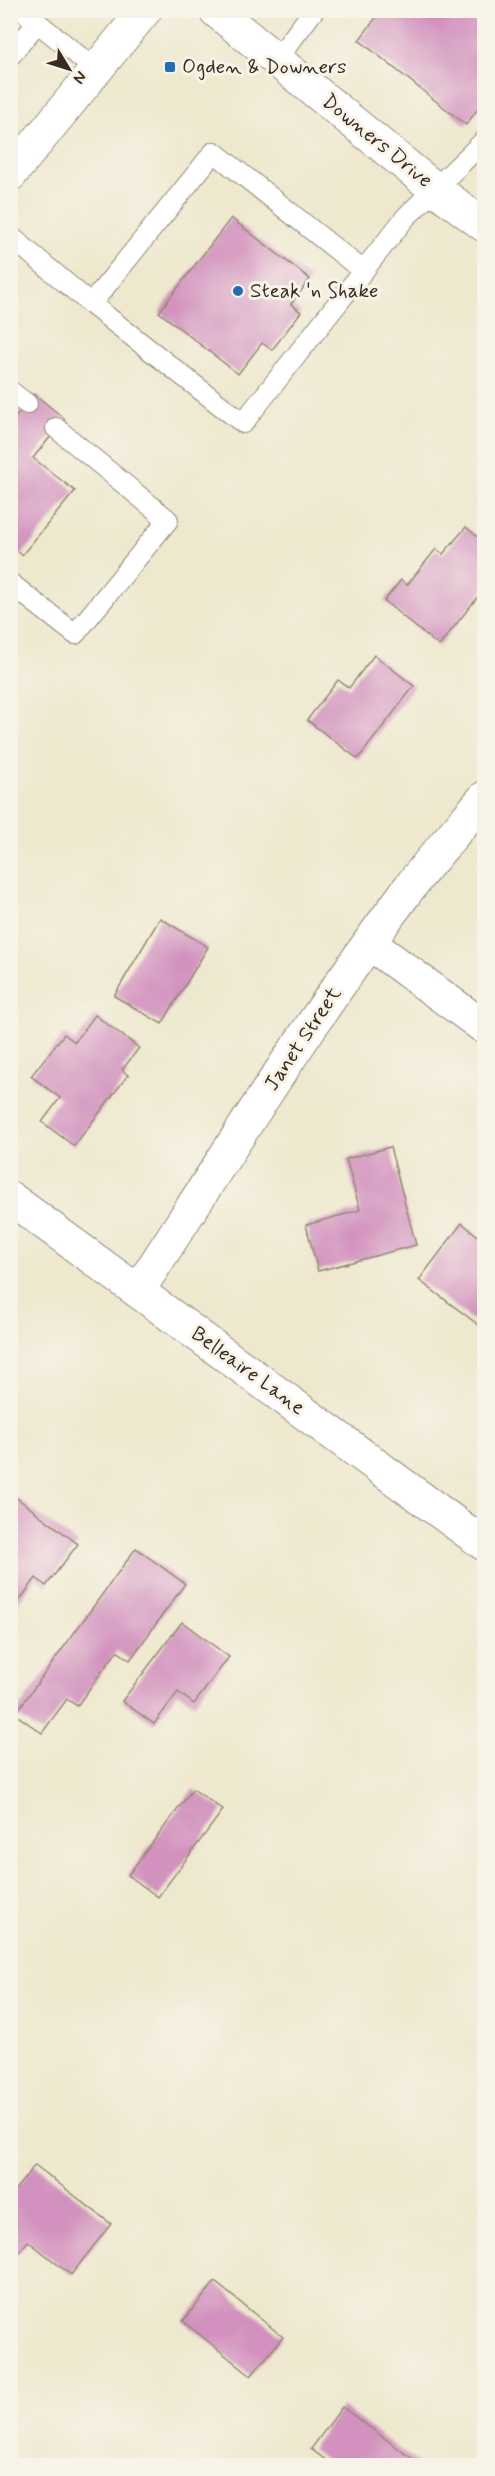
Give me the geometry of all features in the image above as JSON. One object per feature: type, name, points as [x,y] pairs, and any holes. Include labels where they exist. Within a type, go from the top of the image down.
[{"type":"street","points":[[10,175],[145,10]]},
{"type":"street","name":"Downers Drive","points":[[215,10],[434,188],[484,225]]},
{"type":"street","name":"Janet Street","points":[[138,1291],[298,1045],[369,943],[411,886],[484,798]]},
{"type":"street","points":[[369,943],[484,1027]]},
{"type":"street","name":"Belleaire Lane","points":[[10,1198],[484,1544]]},
{"type":"lane","points":[[277,59],[314,10]]},
{"type":"lane","points":[[10,56],[29,17],[96,70]]},
{"type":"lane","points":[[10,236],[243,423],[405,218],[484,141]]},
{"type":"lane","points":[[91,303],[214,152],[362,270]]},
{"type":"lane","points":[[10,391],[27,404]]},
{"type":"lane","points":[[10,583],[75,634],[168,520],[57,428]]},
{"type":"building","points":[[382,10],[484,10],[484,101],[466,125],[359,40]]},
{"type":"building","name":"Steak 'n Shake","points":[[231,218],[310,279],[291,304],[301,312],[272,350],[262,343],[238,374],[159,312]]},
{"type":"building","points":[[34,394],[65,419],[33,458],[75,491],[22,555],[10,545],[10,424]]},
{"type":"building","points":[[466,527],[484,542],[484,589],[439,646],[384,601],[401,580],[407,585],[436,549],[443,554]]},
{"type":"building","points":[[374,655],[414,686],[358,759],[307,720],[338,680],[349,688]]},
{"type":"building","points":[[160,918],[208,947],[162,1024],[114,996]]},
{"type":"building","points":[[95,1015],[139,1048],[122,1070],[128,1075],[74,1146],[42,1122],[60,1098],[31,1076],[64,1034],[75,1042]]},
{"type":"building","points":[[390,1147],[416,1245],[318,1271],[306,1225],[360,1210],[346,1159]]},
{"type":"building","points":[[462,1223],[484,1241],[484,1329],[419,1280]]},
{"type":"building","points":[[17,1498],[78,1544],[46,1586],[36,1578],[16,1605],[10,1601],[10,1506]]},
{"type":"building","points":[[136,1548],[185,1584],[130,1660],[117,1651],[77,1706],[67,1699],[42,1733],[15,1714]]},
{"type":"building","points":[[182,1622],[229,1657],[194,1704],[178,1692],[154,1724],[122,1701]]},
{"type":"building","points":[[193,1789],[223,1810],[158,1897],[128,1875]]},
{"type":"building","points":[[35,2165],[111,2224],[71,2275],[28,2241],[17,2255],[10,2250],[10,2196]]},
{"type":"building","points":[[215,2282],[283,2337],[251,2376],[183,2321]]},
{"type":"building","points":[[342,2407],[422,2466],[334,2466],[311,2449]]},
{"type":"place","name":"Ogden & Downers","points":[[170,67]]},
{"type":"place","name":"Steak 'n Shake","points":[[238,291]]}]
